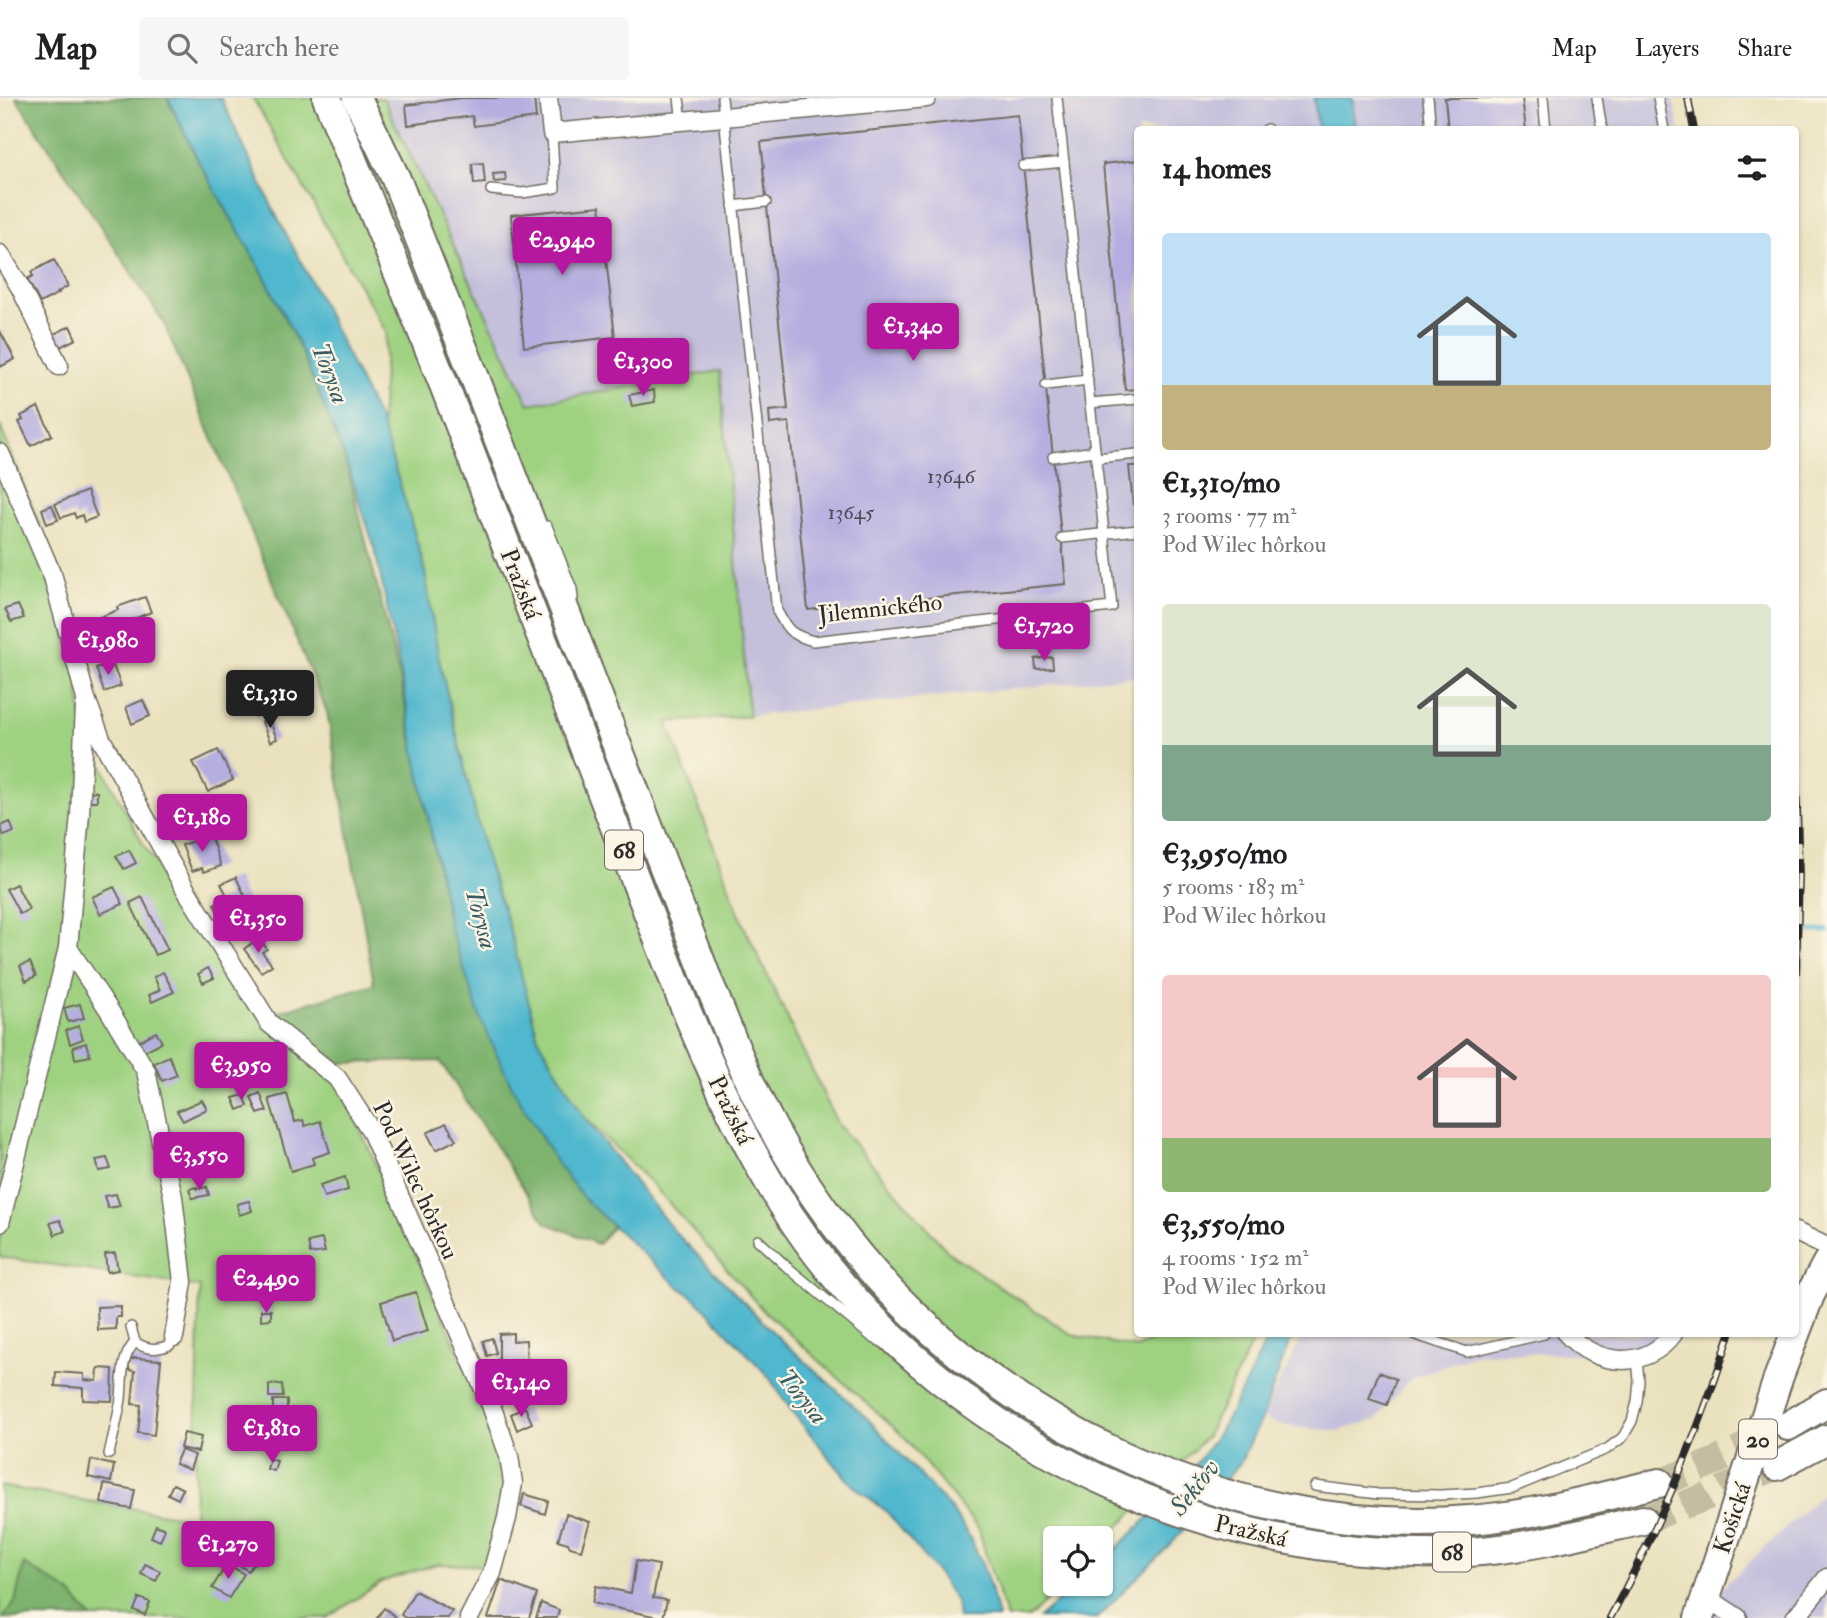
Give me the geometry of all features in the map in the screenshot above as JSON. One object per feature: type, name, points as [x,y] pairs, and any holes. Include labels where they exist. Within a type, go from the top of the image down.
[{"type":"main road","name":"Pražská","points":[[327,98],[403,283],[712,1071],[740,1132],[806,1239],[883,1328],[988,1415],[1046,1452],[1095,1478],[1176,1511],[1260,1535],[1338,1548],[1469,1552],[1541,1543],[1643,1520]]},
{"type":"main road","name":"Pražská","points":[[357,98],[396,179],[708,981],[748,1077],[768,1118],[832,1221],[907,1308],[953,1349],[1007,1390],[1064,1426],[1115,1452],[1174,1477],[1282,1508],[1396,1521],[1469,1520],[1534,1513],[1659,1483]]},
{"type":"main road","name":"Košická","points":[[1799,1324],[1827,1263]]},
{"type":"main road","name":"Košická","points":[[1702,1607],[1794,1337]]},
{"type":"main road","points":[[1787,1426],[1827,1403]]},
{"type":"main road","points":[[1777,1466],[1827,1439]]},
{"type":"street","points":[[548,98],[552,133],[927,98]]},
{"type":"street","points":[[0,254],[20,287],[59,366]]},
{"type":"street","name":"Pod Wilec hôrkou","points":[[0,453],[53,577],[86,699],[102,739],[174,869],[269,1023],[337,1078],[370,1129],[491,1405],[509,1456],[513,1483],[507,1518],[492,1573],[469,1618]]},
{"type":"street","name":"Pod Wilec hôrkou","points":[[0,1223],[68,948],[80,814],[86,699]]},
{"type":"street","points":[[68,948],[110,1010],[146,1071],[173,1197],[183,1283],[174,1337]]},
{"type":"street","points":[[1799,1233],[1827,1247]]},
{"type":"street","points":[[1570,1337],[1584,1349],[1602,1357],[1623,1361],[1652,1353],[1671,1337]]},
{"type":"street","points":[[1795,1618],[1827,1578]]},
{"type":"street","points":[[1702,1607],[1738,1618]]},
{"type":"lane","points":[[679,98],[682,121]]},
{"type":"lane","name":"Jilemnického","points":[[722,98],[777,611],[785,626],[795,635],[813,640],[1112,607],[1057,98]]},
{"type":"lane","points":[[1428,98],[1431,126]]},
{"type":"lane","points":[[1543,98],[1546,126]]},
{"type":"lane","points":[[1597,98],[1601,126]]},
{"type":"lane","points":[[1658,98],[1663,126]]},
{"type":"lane","points":[[491,190],[522,193],[555,188],[552,133]]},
{"type":"lane","points":[[1023,166],[1064,162]]},
{"type":"lane","points":[[733,206],[766,202]]},
{"type":"lane","points":[[1046,385],[1088,380]]},
{"type":"lane","points":[[1090,403],[1134,398]]},
{"type":"lane","points":[[1053,457],[1134,454]]},
{"type":"lane","points":[[509,467],[536,504]]},
{"type":"lane","points":[[482,484],[491,537]]},
{"type":"lane","points":[[542,513],[572,589],[582,656]]},
{"type":"lane","points":[[1062,538],[1134,530]]},
{"type":"lane","points":[[530,636],[556,675]]},
{"type":"lane","points":[[758,1240],[873,1338],[915,1357]]},
{"type":"lane","points":[[131,1327],[135,1342],[145,1348],[157,1349],[170,1345],[174,1337]]},
{"type":"lane","points":[[1422,1337],[1466,1352],[1531,1337]]},
{"type":"lane","points":[[110,1454],[121,1400],[122,1367],[128,1350],[135,1342]]},
{"type":"lane","points":[[1315,1486],[1378,1494],[1441,1495],[1512,1488],[1607,1449],[1623,1437],[1632,1421],[1637,1402],[1637,1358]]},
{"type":"shaded area","points":[[383,98],[1673,98],[1678,126],[1134,126],[1134,676],[749,716],[720,371],[529,404]]},
{"type":"shaded area","points":[[1302,1337],[1673,1337],[1671,1343],[1577,1354],[1478,1353],[1410,1379],[1376,1420],[1337,1431],[1278,1425],[1262,1418]]},
{"type":"shaded area","points":[[1827,1489],[1827,1618],[1690,1618]]},
{"type":"green space","points":[[16,98],[167,98],[199,162],[265,277],[303,354],[345,458],[400,678],[450,928],[586,1201],[614,1225],[598,1244],[546,1223],[440,1061],[331,1063],[267,1015],[374,984],[327,712],[163,321]]},
{"type":"green space","points":[[253,98],[383,98],[529,404],[720,371],[749,716],[667,722],[743,924],[838,1125],[948,1252],[1072,1335],[1137,1348],[1160,1337],[1255,1337],[1207,1436],[1113,1533],[1113,1526],[1043,1526],[1043,1596],[1051,1596],[1027,1618],[1007,1618],[979,1529],[904,1437],[761,1308],[654,1186],[584,1117],[538,1038],[507,920],[486,858],[439,660],[424,567],[381,424],[386,332]]},
{"type":"green space","points":[[0,425],[82,633],[79,691],[82,717],[108,778],[146,849],[202,925],[245,999],[331,1063],[484,1409],[507,1481],[492,1566],[437,1564],[383,1581],[327,1618],[92,1618],[69,1592],[15,1603],[3,1618],[0,1618],[0,1486],[194,1519],[200,1287],[0,1257]]},
{"type":"green space","points":[[24,1564],[69,1592],[92,1618],[3,1618],[15,1602]]},
{"type":"water","name":"Torysa","points":[[168,98],[221,98],[275,213],[381,424],[424,567],[439,660],[486,858],[507,920],[538,1038],[584,1117],[673,1230],[775,1334],[866,1417],[952,1510],[981,1561],[998,1618],[958,1618],[956,1601],[935,1570],[886,1511],[851,1484],[794,1414],[768,1376],[698,1301],[679,1287],[586,1201],[556,1162],[513,1089],[481,1020],[450,928],[374,546],[345,458],[303,354],[265,277],[199,162]]},
{"type":"water","points":[[1314,98],[1352,98],[1355,126],[1318,126]]},
{"type":"water","name":"Sekčov","points":[[1268,1337],[1292,1337],[1262,1418],[1240,1463],[1173,1542],[1097,1618],[1039,1618],[1064,1596],[1113,1596],[1113,1552],[1180,1484],[1220,1430]]},
{"type":"building","points":[[461,98],[534,98],[536,118],[474,126],[472,116],[408,125],[406,105]]},
{"type":"building","points":[[1445,98],[1522,98],[1526,126],[1448,126]]},
{"type":"building","points":[[1018,115],[1066,584],[808,610],[789,422],[770,424],[769,411],[788,409],[761,142]]},
{"type":"building","points":[[1134,160],[1134,389],[1125,390],[1103,164]]},
{"type":"building","points":[[483,163],[485,183],[474,184],[472,164]]},
{"type":"building","points":[[505,173],[506,181],[494,182],[493,174]]},
{"type":"building","points":[[600,206],[615,337],[524,347],[511,215]]},
{"type":"building","points":[[54,260],[68,286],[40,303],[27,279],[33,276],[31,272]]},
{"type":"building","points":[[70,326],[76,339],[60,347],[54,334]]},
{"type":"building","points":[[0,331],[15,359],[0,367]]},
{"type":"building","points":[[654,390],[655,402],[632,406],[629,395]]},
{"type":"building","points":[[38,407],[52,435],[31,446],[19,422],[23,420],[21,416]]},
{"type":"building","points":[[1129,466],[1134,466],[1133,504]]},
{"type":"building","points":[[87,491],[97,517],[84,522],[82,515],[76,518],[74,513],[61,518],[55,504]]},
{"type":"building","points":[[52,505],[58,520],[47,524],[42,509]]},
{"type":"building","points":[[145,597],[151,612],[126,622],[132,638],[139,642],[138,648],[119,659],[109,659],[92,620]]},
{"type":"building","points":[[18,605],[24,618],[11,622],[5,609]]},
{"type":"building","points":[[1052,657],[1053,668],[1036,669],[1035,659]]},
{"type":"building","points":[[112,663],[121,686],[104,692],[96,668]]},
{"type":"building","points":[[264,699],[270,710],[256,716],[251,704]]},
{"type":"building","points":[[143,700],[150,716],[132,724],[126,707]]},
{"type":"building","points":[[269,719],[277,739],[270,742],[262,722]]},
{"type":"building","points":[[218,750],[233,780],[208,792],[193,762]]},
{"type":"building","points":[[88,791],[97,792],[97,801],[88,801]]},
{"type":"building","points":[[10,822],[14,832],[4,836],[0,826]]},
{"type":"building","points":[[210,835],[221,866],[204,872],[202,868],[192,871],[182,845]]},
{"type":"building","points":[[129,850],[136,863],[124,869],[116,856]]},
{"type":"building","points":[[236,877],[254,915],[246,919],[249,925],[237,931],[234,925],[226,929],[214,904],[228,897],[221,884]]},
{"type":"building","points":[[16,884],[29,909],[20,914],[6,889]]},
{"type":"building","points":[[114,887],[123,904],[100,914],[92,897]]},
{"type":"building","points":[[142,897],[168,950],[155,955],[130,903]]},
{"type":"building","points":[[274,910],[278,914],[278,920],[271,922],[266,918],[268,911]]},
{"type":"building","points":[[259,938],[267,949],[262,952],[272,965],[261,972],[244,949]]},
{"type":"building","points":[[30,962],[36,976],[26,981],[20,966]]},
{"type":"building","points":[[208,968],[214,978],[203,983],[198,974]]},
{"type":"building","points":[[163,972],[174,992],[152,1002],[149,995],[160,990],[154,977]]},
{"type":"building","points":[[80,1004],[84,1018],[68,1022],[64,1008]]},
{"type":"building","points":[[79,1026],[83,1039],[70,1044],[66,1030]]},
{"type":"building","points":[[156,1032],[162,1042],[145,1051],[139,1041]]},
{"type":"building","points":[[86,1043],[90,1056],[75,1059],[73,1047]]},
{"type":"building","points":[[254,1049],[260,1059],[249,1065],[243,1055]]},
{"type":"building","points":[[169,1056],[177,1075],[162,1081],[154,1063]]},
{"type":"building","points":[[260,1093],[267,1111],[258,1114],[251,1097]]},
{"type":"building","points":[[287,1094],[295,1122],[303,1120],[305,1126],[320,1121],[330,1152],[312,1158],[314,1164],[291,1171],[269,1099]]},
{"type":"building","points":[[244,1095],[248,1106],[238,1110],[233,1098]]},
{"type":"building","points":[[202,1100],[207,1109],[183,1121],[177,1111]]},
{"type":"building","points":[[446,1123],[456,1140],[436,1150],[427,1133]]},
{"type":"building","points":[[107,1158],[111,1169],[99,1171],[96,1160]]},
{"type":"building","points":[[345,1177],[348,1190],[324,1197],[320,1185]]},
{"type":"building","points":[[207,1187],[209,1195],[192,1198],[189,1189]]},
{"type":"building","points":[[116,1194],[120,1206],[108,1208],[104,1196]]},
{"type":"building","points":[[249,1201],[252,1211],[239,1215],[237,1204]]},
{"type":"building","points":[[60,1220],[65,1231],[55,1235],[50,1223]]},
{"type":"building","points":[[322,1239],[325,1252],[310,1254],[308,1242]]},
{"type":"building","points":[[115,1253],[118,1270],[107,1272],[105,1254]]},
{"type":"building","points":[[261,1266],[261,1276],[250,1276],[250,1267]]},
{"type":"building","points":[[416,1292],[428,1331],[392,1341],[381,1302]]},
{"type":"building","points":[[121,1306],[121,1317],[116,1317],[116,1329],[98,1330],[97,1307]]},
{"type":"building","points":[[261,1310],[271,1310],[271,1319],[261,1320]]},
{"type":"building","points":[[513,1333],[513,1341],[526,1340],[528,1396],[514,1396],[513,1362],[499,1362],[499,1334]]},
{"type":"building","points":[[492,1338],[496,1353],[487,1356],[483,1341]]},
{"type":"building","points":[[129,1359],[161,1360],[154,1435],[138,1433],[141,1405],[132,1404],[135,1371],[129,1370]]},
{"type":"building","points":[[98,1368],[113,1369],[112,1401],[83,1400],[83,1388],[55,1386],[56,1372],[84,1374],[84,1380],[97,1381]]},
{"type":"building","points":[[1379,1372],[1396,1379],[1387,1405],[1369,1399]]},
{"type":"building","points":[[282,1384],[283,1397],[269,1397],[269,1385]]},
{"type":"building","points":[[273,1400],[287,1400],[287,1415],[273,1415]]},
{"type":"building","points":[[525,1407],[532,1423],[517,1430],[511,1414]]},
{"type":"building","points":[[184,1433],[201,1437],[198,1452],[180,1448]]},
{"type":"building","points":[[181,1450],[195,1455],[190,1470],[175,1464]]},
{"type":"building","points":[[270,1459],[277,1461],[274,1471],[267,1469]]},
{"type":"building","points":[[91,1460],[114,1465],[111,1482],[88,1477]]},
{"type":"building","points":[[104,1484],[135,1490],[131,1509],[101,1503]]},
{"type":"building","points":[[173,1484],[183,1489],[178,1499],[168,1494]]},
{"type":"building","points":[[524,1494],[548,1501],[545,1514],[521,1506]]},
{"type":"building","points":[[566,1514],[590,1522],[581,1550],[558,1540]]},
{"type":"building","points":[[156,1525],[165,1529],[160,1541],[151,1537]]},
{"type":"building","points":[[248,1527],[262,1534],[256,1543],[252,1541],[249,1544],[240,1539]]},
{"type":"building","points":[[244,1553],[256,1561],[248,1571],[236,1563]]},
{"type":"building","points":[[636,1561],[659,1565],[653,1598],[667,1600],[663,1618],[592,1603],[596,1586],[631,1593]]},
{"type":"building","points":[[145,1564],[160,1571],[156,1581],[141,1574]]},
{"type":"building","points":[[227,1564],[244,1574],[229,1598],[212,1588]]},
{"type":"building","points":[[501,1580],[537,1594],[529,1618],[488,1618]]},
{"type":"building","points":[[415,1591],[452,1611],[448,1618],[406,1618],[401,1615]]},
{"type":"building","points":[[139,1598],[150,1602],[145,1615],[134,1610]]},
{"type":"building","points":[[541,1603],[559,1610],[557,1618],[536,1618]]},
{"type":"building","points":[[384,1608],[397,1618],[377,1618]]},
{"type":"waterway","points":[[1812,931],[1827,931]]},
{"type":"tunnel","points":[[1659,1483],[1716,1461],[1772,1433]]},
{"type":"tunnel","points":[[1643,1520],[1777,1466]]},
{"type":"railway","points":[[1688,98],[1693,126]]},
{"type":"railway","points":[[1610,1618],[1677,1479],[1729,1337]]}]
